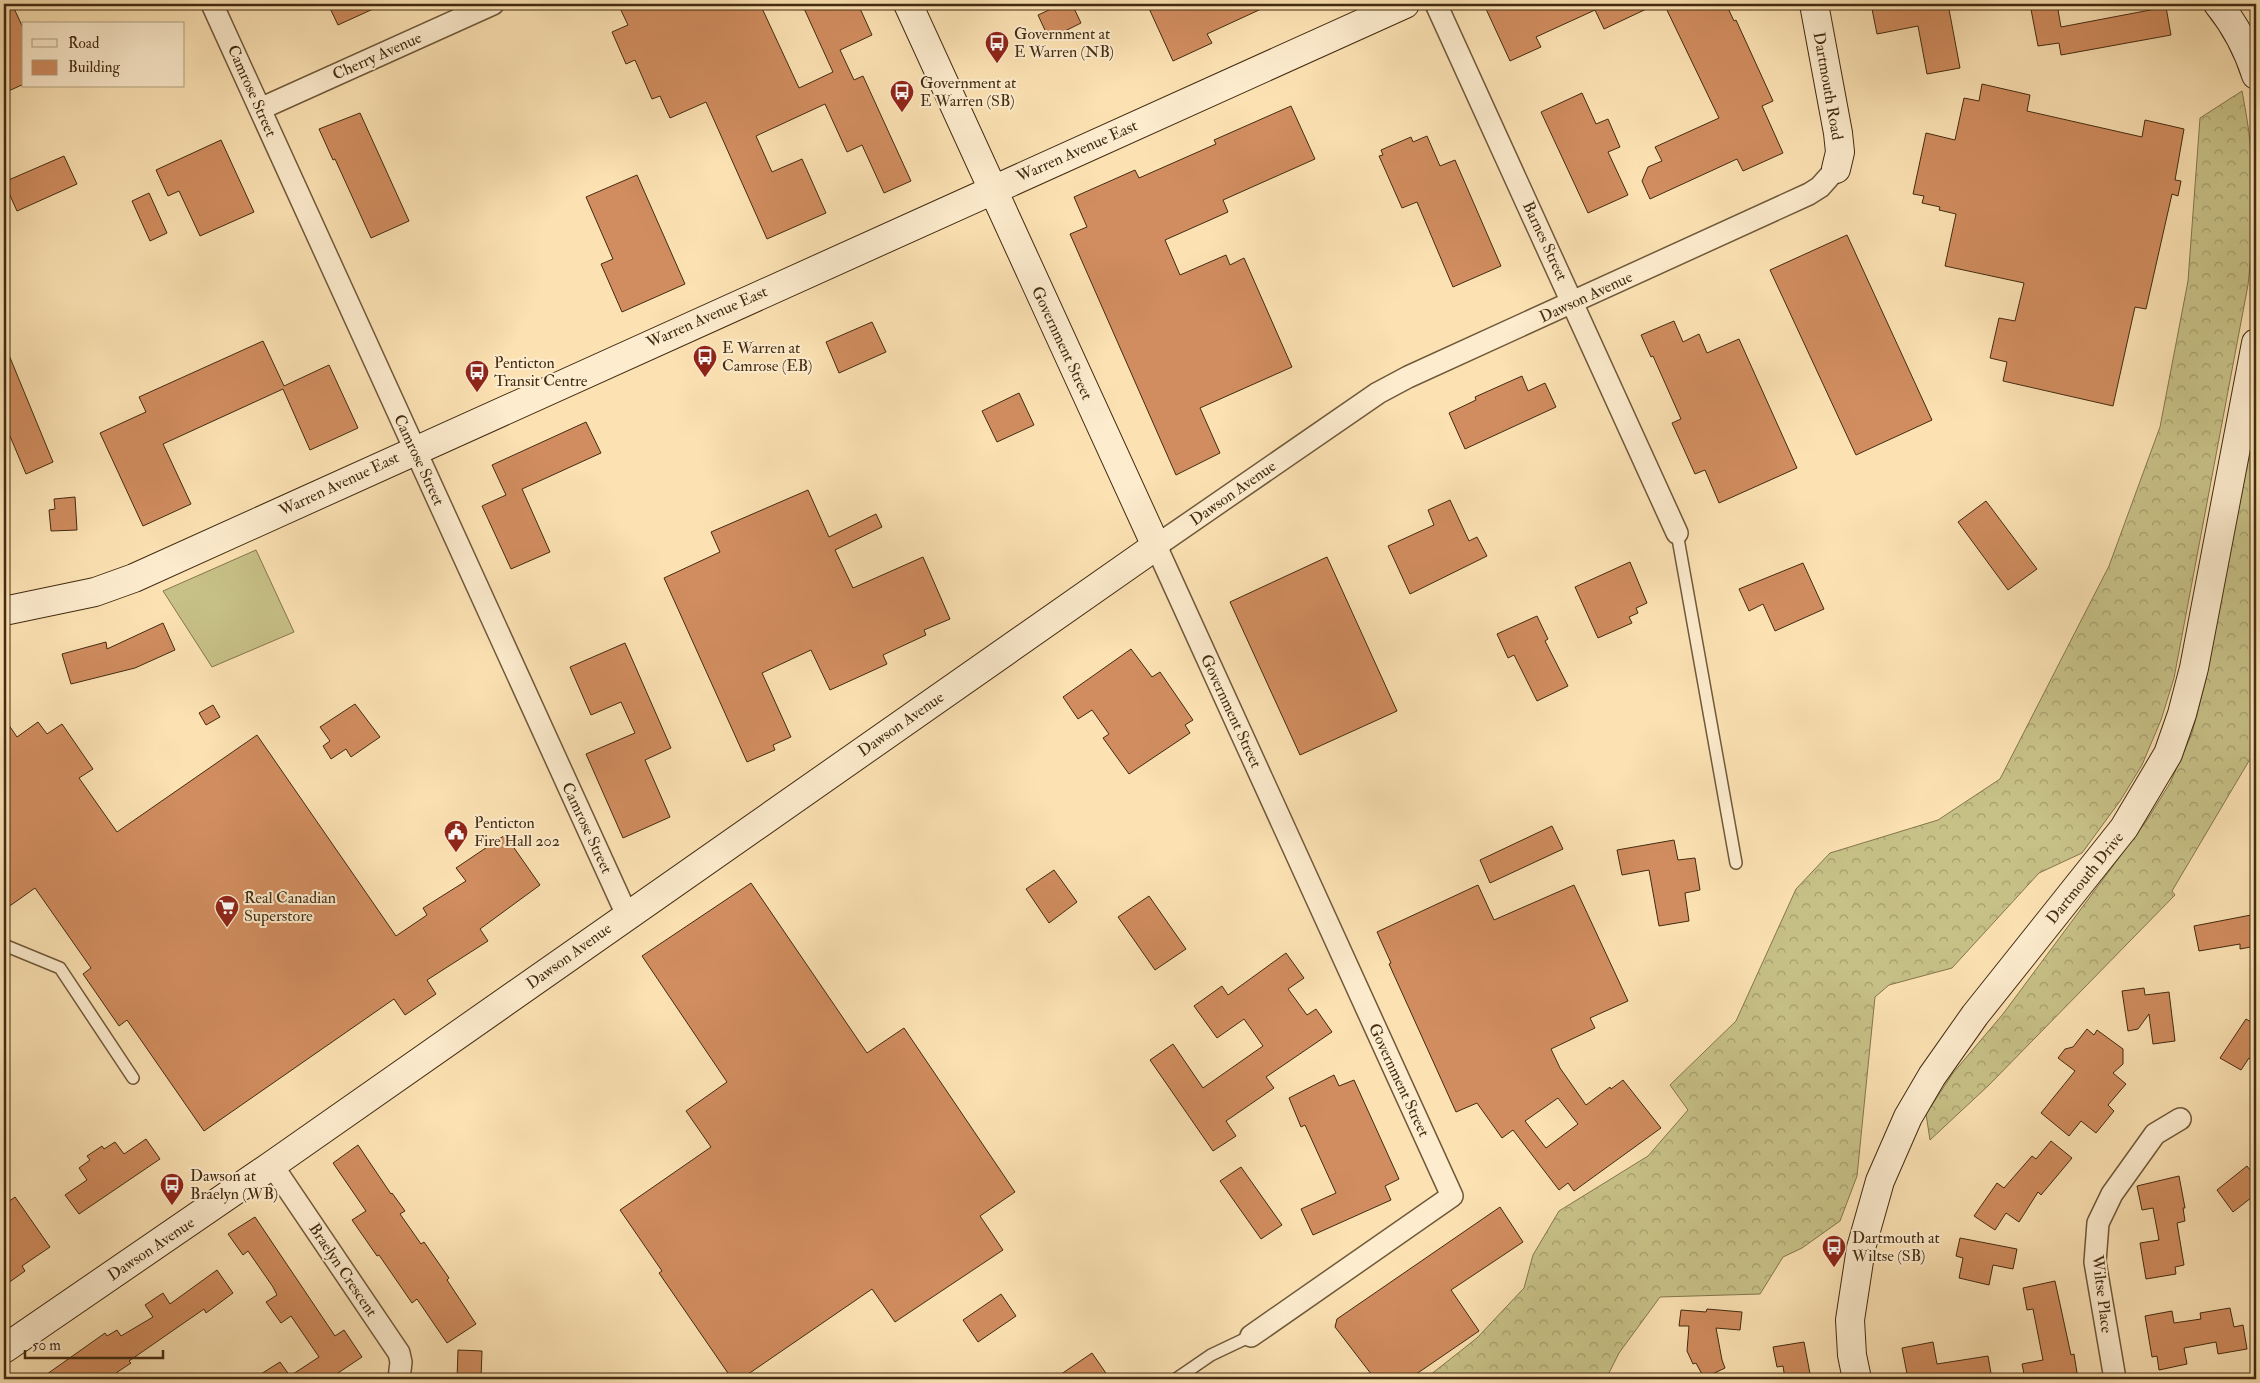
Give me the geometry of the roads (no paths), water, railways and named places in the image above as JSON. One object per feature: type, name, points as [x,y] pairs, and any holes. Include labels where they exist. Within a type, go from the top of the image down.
[{"type":"street","name":"Camrose Street","points":[[212,4],[627,915]]},
{"type":"street","name":"Cherry Avenue","points":[[260,109],[493,4]]},
{"type":"street","name":"Government Street","points":[[908,4],[1452,1196],[1250,1336]]},
{"type":"street","name":"Warren Avenue East","points":[[4,611],[95,592],[134,578],[991,189],[1405,4]]},
{"type":"street","name":"Barnes Street","points":[[1436,4],[1677,533]]},
{"type":"street","name":"Dartmouth Road","points":[[1814,4],[1838,133],[1840,152],[1836,169]]},
{"type":"street","points":[[2218,4],[2228,16],[2246,49],[2256,75]]},
{"type":"street","name":"Dawson Avenue","points":[[4,1349],[272,1165],[627,915],[1378,393],[1408,377],[1809,194],[1820,187],[1836,169]]},
{"type":"street","name":"Dartmouth Drive","points":[[1856,1379],[1852,1355],[1850,1320],[1861,1248],[1880,1181],[1908,1117],[1932,1076],[1970,1022],[2124,828],[2168,754],[2182,714],[2194,668],[2256,343]]},
{"type":"street","name":"Wiltse Place","points":[[2115,1379],[2095,1262],[2098,1223],[2112,1194],[2155,1134],[2180,1119]]},
{"type":"street","name":"Braelyn Crescent","points":[[272,1165],[399,1353],[401,1362],[399,1379]]},
{"type":"lane","points":[[1677,533],[1736,863]]},
{"type":"lane","points":[[4,945],[60,968],[133,1078]]},
{"type":"lane","points":[[1176,1379],[1211,1355],[1250,1336]]},
{"type":"place","name":"Government at E Warren (NB)","points":[[997,64]]},
{"type":"place","name":"Government at E Warren (SB)","points":[[902,113]]},
{"type":"place","name":"E Warren at Camrose (EB)","points":[[705,378]]},
{"type":"place","name":"Penticton Transit Centre","points":[[477,393]]},
{"type":"place","name":"Penticton Fire Hall 202","points":[[456,853]]},
{"type":"place","name":"Real Canadian Superstore","points":[[227,928]]},
{"type":"place","name":"Dawson at Braelyn (WB)","points":[[172,1206]]},
{"type":"place","name":"Dartmouth at Wiltse (SB)","points":[[1834,1268]]}]
